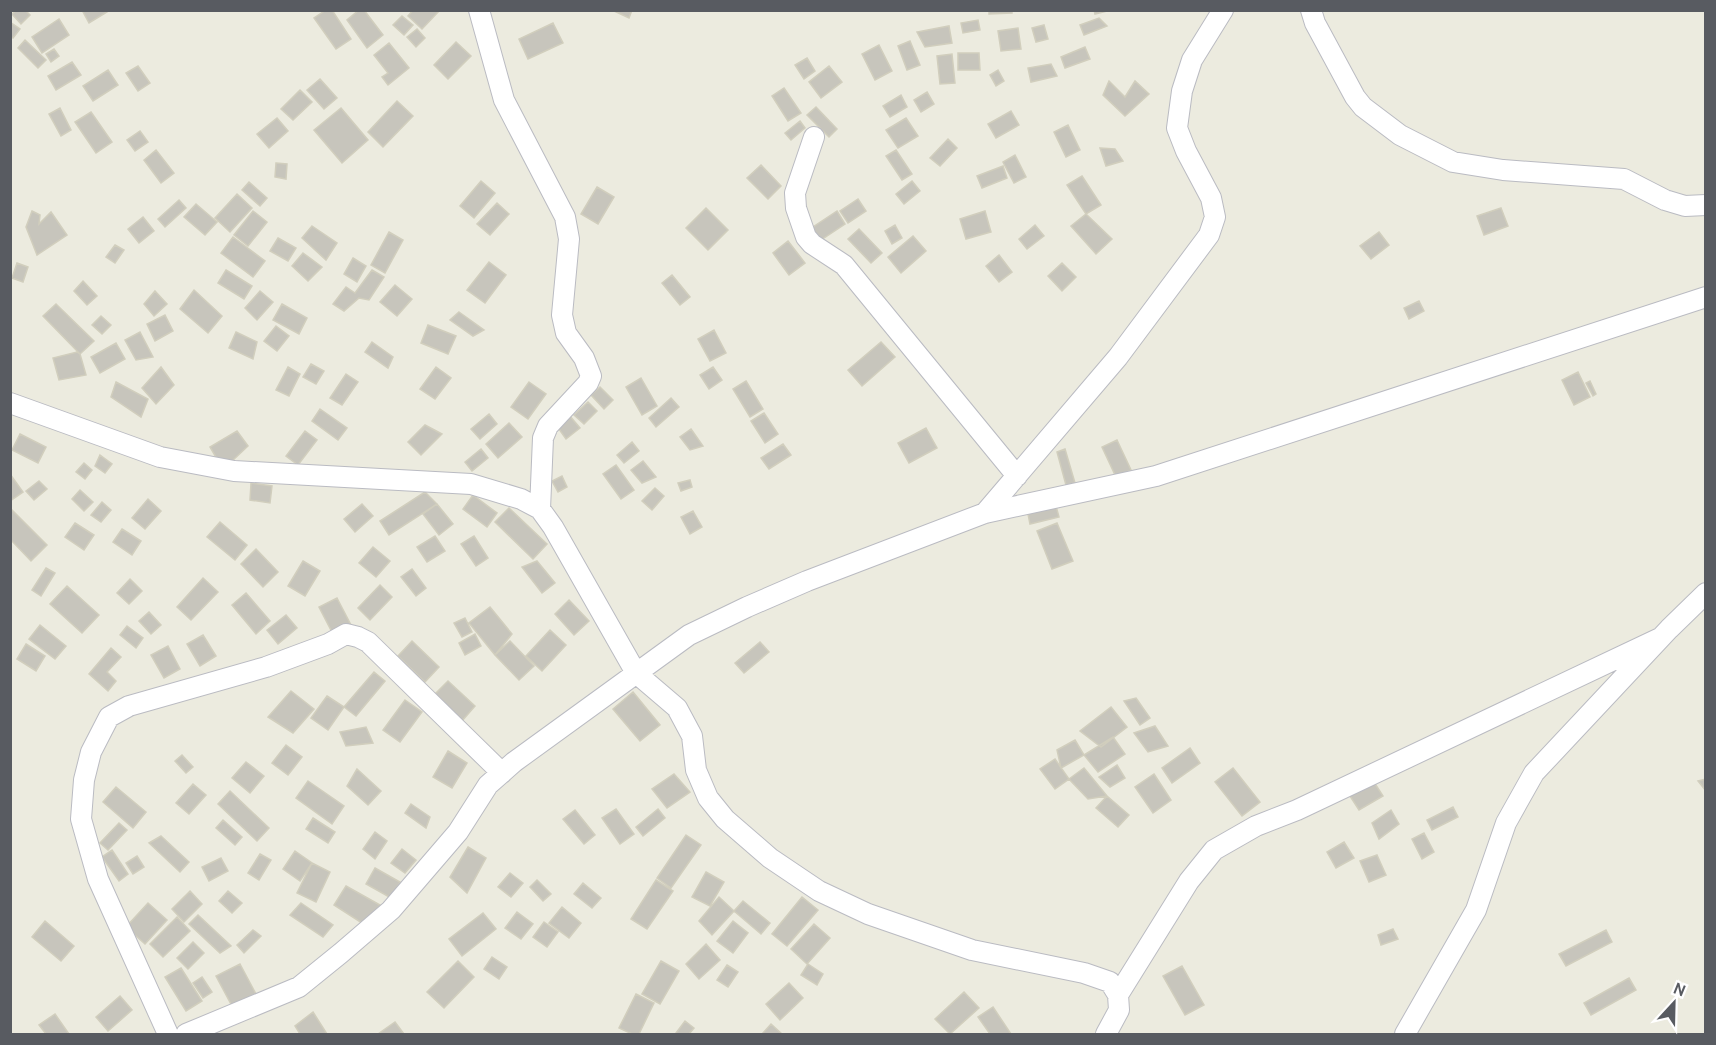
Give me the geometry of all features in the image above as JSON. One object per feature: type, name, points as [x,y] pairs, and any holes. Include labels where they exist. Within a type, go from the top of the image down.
[{"type":"street","points":[[479,10],[504,100],[565,217],[569,239],[562,315],[566,333],[584,358],[591,376],[588,383],[548,426],[543,438],[540,509]]},
{"type":"street","points":[[985,513],[1118,357],[1209,235],[1215,217],[1211,198],[1186,151],[1178,128],[1182,91],[1192,60],[1223,10]]},
{"type":"street","points":[[1311,10],[1315,23],[1355,98],[1378,120],[1421,147],[1453,162],[1503,170],[1624,179],[1665,200],[1685,206],[1706,205]]},
{"type":"street","points":[[814,137],[795,193],[800,221],[806,237],[812,244],[844,265],[1017,476]]},
{"type":"street","points":[[186,1035],[299,987],[391,910],[458,832],[488,785],[689,635],[807,581],[985,513],[1156,476],[1706,297]]},
{"type":"street","points":[[10,403],[160,457],[234,471],[471,484],[521,500],[540,509],[553,527],[636,673],[677,708],[692,736],[696,770],[708,798],[725,819],[770,858],[819,891],[868,914],[972,950],[1097,976],[1110,982],[1118,995],[1119,1011],[1106,1035]]},
{"type":"street","points":[[1405,1035],[1476,910],[1506,823],[1534,772],[1660,638],[1706,593]]},
{"type":"street","points":[[168,1035],[98,879],[81,819],[84,780],[91,752],[109,717],[129,706],[266,667],[328,644],[346,634],[368,642],[502,773]]},
{"type":"street","points":[[1118,995],[1189,881],[1214,850],[1256,826],[1296,810],[1486,722],[1660,638]]},
{"type":"building","points":[[17,10],[25,10],[30,15],[21,24],[12,14]]},
{"type":"building","points":[[82,10],[106,10],[107,12],[89,23]]},
{"type":"building","points":[[326,10],[332,10],[351,39],[336,49],[314,18]]},
{"type":"building","points":[[359,10],[364,10],[383,35],[367,48],[347,20]]},
{"type":"building","points":[[413,10],[440,10],[422,29],[408,16]]},
{"type":"building","points":[[612,10],[632,10],[629,18]]},
{"type":"building","points":[[989,10],[1012,10],[1012,13],[989,14]]},
{"type":"building","points":[[1094,10],[1111,10],[1095,14]]},
{"type":"building","points":[[402,16],[413,25],[404,35],[393,25]]},
{"type":"building","points":[[1099,18],[1107,26],[1084,35],[1080,25]]},
{"type":"building","points":[[59,19],[69,35],[42,53],[32,37]]},
{"type":"building","points":[[978,20],[980,30],[963,33],[961,23]]},
{"type":"building","points":[[10,22],[20,29],[13,38],[10,36]]},
{"type":"building","points":[[553,23],[563,43],[528,59],[519,39]]},
{"type":"building","points":[[1044,25],[1048,39],[1036,42],[1032,28]]},
{"type":"building","points":[[949,26],[952,43],[925,47],[917,32]]},
{"type":"building","points":[[1018,28],[1021,49],[1001,51],[998,31]]},
{"type":"building","points":[[417,29],[425,38],[416,47],[407,37]]},
{"type":"building","points":[[25,40],[46,60],[38,68],[18,48]]},
{"type":"building","points":[[910,41],[920,65],[907,70],[898,46]]},
{"type":"building","points":[[456,42],[471,56],[448,79],[434,65]]},
{"type":"building","points":[[389,43],[409,68],[388,85],[382,77],[388,73],[374,55]]},
{"type":"building","points":[[879,45],[892,71],[875,80],[862,54]]},
{"type":"building","points":[[1085,47],[1090,59],[1065,68],[1061,57]]},
{"type":"building","points":[[54,49],[59,56],[51,62],[46,54]]},
{"type":"building","points":[[958,53],[979,53],[980,70],[958,70]]},
{"type":"building","points":[[952,54],[955,83],[940,84],[937,56]]},
{"type":"building","points":[[807,58],[815,71],[804,79],[795,65]]},
{"type":"building","points":[[72,62],[81,75],[56,90],[48,76]]},
{"type":"building","points":[[1051,64],[1057,76],[1031,82],[1028,68]]},
{"type":"building","points":[[138,66],[150,83],[138,91],[126,73]]},
{"type":"building","points":[[829,66],[842,82],[821,98],[809,82]]},
{"type":"building","points":[[108,70],[118,85],[93,101],[83,86]]},
{"type":"building","points":[[998,70],[1004,81],[996,86],[990,75]]},
{"type":"building","points":[[320,79],[337,98],[324,109],[307,90]]},
{"type":"building","points":[[1109,81],[1125,97],[1135,81],[1149,94],[1125,116],[1103,95]]},
{"type":"building","points":[[784,88],[801,113],[788,121],[772,96]]},
{"type":"building","points":[[300,90],[312,102],[293,120],[281,109]]},
{"type":"building","points":[[927,92],[934,104],[921,112],[914,100]]},
{"type":"building","points":[[901,95],[907,107],[890,117],[883,106]]},
{"type":"building","points":[[397,101],[413,116],[383,147],[368,132]]},
{"type":"building","points":[[816,107],[837,129],[829,137],[807,115]]},
{"type":"building","points":[[60,108],[71,130],[61,136],[49,114]]},
{"type":"building","points":[[341,108],[368,140],[342,163],[314,130]]},
{"type":"building","points":[[1011,111],[1019,125],[996,138],[988,124]]},
{"type":"building","points":[[91,112],[112,142],[96,153],[75,122]]},
{"type":"building","points":[[277,118],[288,131],[269,148],[257,134]]},
{"type":"building","points":[[906,118],[918,136],[898,148],[886,130]]},
{"type":"building","points":[[800,121],[805,128],[791,140],[785,133]]},
{"type":"building","points":[[1068,125],[1080,150],[1066,157],[1054,132]]},
{"type":"building","points":[[140,131],[148,142],[135,151],[127,140]]},
{"type":"building","points":[[948,139],[957,148],[940,166],[930,158]]},
{"type":"building","points":[[1100,148],[1115,149],[1123,161],[1106,166]]},
{"type":"building","points":[[156,150],[174,173],[161,183],[144,160]]},
{"type":"building","points":[[896,150],[912,174],[902,180],[886,156]]},
{"type":"building","points":[[1015,155],[1026,177],[1014,183],[1003,162]]},
{"type":"building","points":[[276,163],[287,164],[286,179],[275,177]]},
{"type":"building","points":[[761,165],[781,186],[768,199],[747,178]]},
{"type":"building","points":[[1003,166],[1007,178],[982,188],[977,176]]},
{"type":"building","points":[[1082,176],[1101,205],[1086,214],[1067,185]]},
{"type":"building","points":[[481,181],[495,193],[474,218],[460,206]]},
{"type":"building","points":[[912,181],[920,191],[904,204],[896,194]]},
{"type":"building","points":[[249,182],[267,198],[260,206],[242,190]]},
{"type":"building","points":[[597,187],[614,197],[598,224],[581,214]]},
{"type":"building","points":[[237,194],[252,208],[230,232],[215,218]]},
{"type":"building","points":[[858,199],[866,211],[848,223],[840,211]]},
{"type":"building","points":[[179,200],[186,208],[165,227],[158,219]]},
{"type":"building","points":[[497,203],[509,214],[490,235],[477,224]]},
{"type":"building","points":[[196,204],[217,222],[205,235],[184,217]]},
{"type":"building","points":[[706,208],[728,230],[708,250],[686,228]]},
{"type":"building","points":[[1501,208],[1508,226],[1484,235],[1477,216]]},
{"type":"building","points":[[32,211],[40,215],[39,224],[51,212],[67,235],[37,255],[26,227]]},
{"type":"building","points":[[253,211],[267,222],[248,246],[234,235]]},
{"type":"building","points":[[837,211],[845,224],[818,242],[810,229]]},
{"type":"building","points":[[985,211],[991,232],[966,239],[960,219]]},
{"type":"building","points":[[1086,214],[1112,239],[1096,254],[1071,226]]},
{"type":"building","points":[[143,217],[154,231],[139,243],[128,229]]},
{"type":"building","points":[[895,225],[902,238],[892,244],[885,231]]},
{"type":"building","points":[[1035,225],[1044,236],[1027,249],[1019,239]]},
{"type":"building","points":[[312,226],[337,243],[326,260],[302,238]]},
{"type":"building","points":[[859,229],[882,253],[871,263],[848,239]]},
{"type":"building","points":[[389,232],[403,240],[385,273],[371,265]]},
{"type":"building","points":[[1379,232],[1389,245],[1371,259],[1360,246]]},
{"type":"building","points":[[913,236],[926,251],[901,273],[888,257]]},
{"type":"building","points":[[233,237],[265,261],[253,277],[221,253]]},
{"type":"building","points":[[278,238],[296,248],[288,261],[270,251]]},
{"type":"building","points":[[788,241],[805,263],[789,275],[773,253]]},
{"type":"building","points":[[115,245],[124,250],[115,263],[106,257]]},
{"type":"building","points":[[303,253],[322,267],[308,281],[292,266]]},
{"type":"building","points":[[999,255],[1012,272],[999,282],[986,266]]},
{"type":"building","points":[[353,258],[366,266],[357,282],[344,274]]},
{"type":"building","points":[[489,262],[506,275],[485,303],[467,290]]},
{"type":"building","points":[[17,263],[28,267],[23,282],[12,278]]},
{"type":"building","points":[[1062,263],[1076,277],[1062,291],[1048,276]]},
{"type":"building","points":[[226,270],[252,286],[244,299],[218,283]]},
{"type":"building","points":[[372,270],[384,277],[369,300],[359,298],[344,311],[333,304],[346,287],[355,293]]},
{"type":"building","points":[[672,275],[690,297],[680,305],[662,283]]},
{"type":"building","points":[[83,281],[97,296],[87,305],[74,291]]},
{"type":"building","points":[[395,285],[412,299],[397,316],[380,302]]},
{"type":"building","points":[[194,290],[222,316],[208,333],[180,309]]},
{"type":"building","points":[[155,291],[167,304],[154,316],[144,304]]},
{"type":"building","points":[[260,291],[273,302],[257,320],[245,308]]},
{"type":"building","points":[[1419,301],[1424,311],[1409,319],[1404,308]]},
{"type":"building","points":[[56,304],[94,341],[80,354],[43,316]]},
{"type":"building","points":[[282,304],[307,318],[299,334],[273,320]]},
{"type":"building","points":[[459,312],[484,330],[473,336],[450,320]]},
{"type":"building","points":[[165,315],[173,331],[155,341],[147,324]]},
{"type":"building","points":[[101,316],[111,325],[102,334],[92,325]]},
{"type":"building","points":[[428,325],[456,336],[448,354],[421,343]]},
{"type":"building","points":[[276,326],[289,336],[277,351],[264,341]]},
{"type":"building","points":[[714,330],[726,353],[710,361],[698,339]]},
{"type":"building","points":[[140,332],[153,357],[136,360],[125,340]]},
{"type":"building","points":[[236,332],[257,342],[253,359],[229,348]]},
{"type":"building","points":[[372,342],[393,357],[388,368],[365,352]]},
{"type":"building","points":[[881,342],[895,357],[862,386],[848,370]]},
{"type":"building","points":[[116,343],[125,359],[100,373],[91,357]]},
{"type":"building","points":[[77,352],[80,354],[86,375],[59,380],[53,358]]},
{"type":"building","points":[[311,364],[324,371],[316,384],[303,377]]},
{"type":"building","points":[[161,367],[174,385],[156,404],[142,388]]},
{"type":"building","points":[[288,367],[300,374],[289,396],[276,390]]},
{"type":"building","points":[[436,367],[451,378],[435,399],[420,389]]},
{"type":"building","points":[[713,367],[722,380],[709,389],[700,375]]},
{"type":"building","points":[[1578,372],[1590,397],[1574,405],[1562,380]]},
{"type":"building","points":[[346,374],[358,382],[342,405],[330,398]]},
{"type":"building","points":[[641,378],[657,406],[642,415],[626,387]]},
{"type":"building","points":[[746,381],[763,409],[750,417],[733,389]]},
{"type":"building","points":[[1590,381],[1596,394],[1593,396],[1586,383]]},
{"type":"building","points":[[116,382],[148,399],[141,417],[111,397]]},
{"type":"building","points":[[529,382],[546,394],[528,419],[511,407]]},
{"type":"building","points":[[600,387],[613,400],[604,409],[591,395]]},
{"type":"building","points":[[671,398],[679,407],[656,427],[649,418]]},
{"type":"building","points":[[588,402],[597,411],[584,424],[574,415]]},
{"type":"building","points":[[320,409],[347,428],[338,440],[312,421]]},
{"type":"building","points":[[764,413],[778,434],[765,443],[751,421]]},
{"type":"building","points":[[489,414],[497,424],[480,439],[471,429]]},
{"type":"building","points":[[569,415],[580,428],[566,439],[556,425]]},
{"type":"building","points":[[509,423],[522,437],[498,458],[486,444]]},
{"type":"building","points":[[425,425],[442,434],[421,455],[408,442]]},
{"type":"building","points":[[926,428],[937,448],[909,463],[898,443]]},
{"type":"building","points":[[691,429],[703,446],[690,450],[680,437]]},
{"type":"building","points":[[237,431],[248,446],[231,462],[217,459],[210,447]]},
{"type":"building","points":[[305,431],[317,440],[298,465],[286,456]]},
{"type":"building","points":[[20,434],[46,447],[38,463],[12,450]]},
{"type":"building","points":[[1117,440],[1131,470],[1116,477],[1102,447]]},
{"type":"building","points":[[632,442],[639,451],[624,463],[617,455]]},
{"type":"building","points":[[783,444],[791,455],[769,469],[761,458]]},
{"type":"building","points":[[481,449],[488,458],[472,471],[465,462]]},
{"type":"building","points":[[1065,449],[1075,483],[1066,485],[1057,452]]},
{"type":"building","points":[[100,455],[112,464],[105,473],[95,466]]},
{"type":"building","points":[[643,461],[656,477],[642,483],[631,470]]},
{"type":"building","points":[[84,463],[92,470],[85,479],[76,472]]},
{"type":"building","points":[[616,465],[634,490],[621,499],[603,474]]},
{"type":"building","points":[[10,474],[23,492],[10,501]]},
{"type":"building","points":[[562,476],[567,487],[558,492],[552,481]]},
{"type":"building","points":[[690,480],[692,487],[681,491],[678,483]]},
{"type":"building","points":[[39,481],[47,489],[34,500],[26,491]]},
{"type":"building","points":[[251,483],[272,486],[270,503],[250,500]]},
{"type":"building","points":[[655,488],[664,496],[652,510],[642,501]]},
{"type":"building","points":[[80,490],[93,502],[84,511],[72,499]]},
{"type":"building","points":[[425,492],[437,504],[389,535],[380,521]]},
{"type":"building","points":[[473,495],[497,513],[487,527],[463,509]]},
{"type":"building","points":[[148,499],[161,511],[145,529],[132,518]]},
{"type":"building","points":[[102,502],[111,510],[101,522],[91,515]]},
{"type":"building","points":[[362,504],[373,516],[355,532],[344,519]]},
{"type":"building","points":[[437,504],[453,524],[439,535],[423,514]]},
{"type":"building","points":[[1056,506],[1059,517],[1030,524],[1028,514]]},
{"type":"building","points":[[10,508],[47,545],[31,561],[10,539]]},
{"type":"building","points":[[509,508],[547,544],[533,559],[495,522]]},
{"type":"building","points":[[693,511],[702,527],[690,534],[681,517]]},
{"type":"building","points":[[220,522],[247,545],[235,560],[207,537]]},
{"type":"building","points":[[75,523],[94,535],[84,550],[65,537]]},
{"type":"building","points":[[1057,523],[1073,561],[1052,569],[1037,531]]},
{"type":"building","points":[[122,529],[141,541],[132,555],[113,542]]},
{"type":"building","points":[[435,536],[445,551],[427,562],[417,547]]},
{"type":"building","points":[[474,536],[488,558],[476,566],[461,544]]},
{"type":"building","points":[[373,547],[390,561],[376,577],[359,563]]},
{"type":"building","points":[[256,549],[278,572],[263,587],[241,564]]},
{"type":"building","points":[[303,561],[320,571],[305,596],[288,586]]},
{"type":"building","points":[[537,561],[555,583],[542,593],[522,567]]},
{"type":"building","points":[[46,568],[55,573],[41,596],[32,590]]},
{"type":"building","points":[[412,569],[426,588],[416,596],[401,577]]},
{"type":"building","points":[[203,578],[218,592],[191,620],[177,607]]},
{"type":"building","points":[[130,579],[142,591],[129,604],[117,593]]},
{"type":"building","points":[[380,585],[392,597],[370,620],[358,608]]},
{"type":"building","points":[[67,586],[99,615],[82,633],[50,604]]},
{"type":"building","points":[[246,593],[270,621],[256,634],[232,605]]},
{"type":"building","points":[[337,598],[352,627],[334,636],[319,607]]},
{"type":"building","points":[[569,600],[589,621],[574,635],[555,614]]},
{"type":"building","points":[[490,607],[512,634],[495,655],[469,623]]},
{"type":"building","points":[[149,612],[161,625],[151,634],[139,621]]},
{"type":"building","points":[[286,615],[297,628],[278,644],[267,630]]},
{"type":"building","points":[[465,618],[472,632],[462,637],[454,623]]},
{"type":"building","points":[[40,625],[66,646],[55,659],[29,639]]},
{"type":"building","points":[[127,626],[143,638],[136,648],[120,635]]},
{"type":"building","points":[[550,630],[566,645],[542,671],[526,656]]},
{"type":"building","points":[[475,634],[481,646],[465,655],[459,643]]},
{"type":"building","points":[[203,635],[216,656],[200,666],[187,644]]},
{"type":"building","points":[[412,641],[439,667],[425,682],[398,656]]},
{"type":"building","points":[[510,641],[534,666],[519,680],[495,655]]},
{"type":"building","points":[[760,642],[769,652],[744,673],[735,663]]},
{"type":"building","points":[[26,644],[45,656],[36,671],[17,659]]},
{"type":"building","points":[[168,646],[180,669],[164,678],[151,655]]},
{"type":"building","points":[[111,648],[121,657],[107,672],[116,681],[108,691],[89,674]]},
{"type":"building","points":[[374,672],[385,681],[356,716],[344,707]]},
{"type":"building","points":[[448,681],[475,706],[462,721],[434,695]]},
{"type":"building","points":[[291,691],[314,709],[293,733],[268,717]]},
{"type":"building","points":[[633,692],[660,725],[640,741],[613,709]]},
{"type":"building","points":[[327,696],[344,707],[328,730],[311,718]]},
{"type":"building","points":[[1136,698],[1150,718],[1140,725],[1124,701]]},
{"type":"building","points":[[405,700],[422,712],[400,742],[383,730]]},
{"type":"building","points":[[1111,707],[1127,727],[1101,747],[1080,731]]},
{"type":"building","points":[[1155,726],[1168,746],[1148,752],[1134,733]]},
{"type":"building","points":[[366,727],[373,743],[346,746],[340,732]]},
{"type":"building","points":[[1113,737],[1125,754],[1098,772],[1084,755]]},
{"type":"building","points":[[1075,740],[1084,755],[1061,768],[1057,750]]},
{"type":"building","points":[[286,745],[302,757],[288,775],[272,763]]},
{"type":"building","points":[[1190,748],[1200,763],[1172,783],[1162,768]]},
{"type":"building","points":[[448,751],[467,763],[452,788],[433,777]]},
{"type":"building","points":[[182,755],[193,767],[186,773],[175,761]]},
{"type":"building","points":[[1055,759],[1069,779],[1055,789],[1040,769]]},
{"type":"building","points":[[246,762],[264,776],[250,793],[232,778]]},
{"type":"building","points":[[1117,765],[1125,778],[1110,787],[1099,777]]},
{"type":"building","points":[[1084,768],[1107,796],[1088,799],[1069,779]]},
{"type":"building","points":[[1233,768],[1260,802],[1242,816],[1215,782]]},
{"type":"building","points":[[357,769],[381,791],[368,805],[347,786]]},
{"type":"building","points":[[674,774],[690,792],[667,808],[652,789]]},
{"type":"building","points":[[1154,774],[1171,800],[1153,813],[1135,787]]},
{"type":"building","points":[[1372,779],[1383,796],[1359,810],[1348,793]]},
{"type":"building","points":[[1706,779],[1706,791],[1698,781]]},
{"type":"building","points":[[308,781],[344,806],[332,824],[296,798]]},
{"type":"building","points":[[193,784],[206,795],[189,814],[176,803]]},
{"type":"building","points":[[116,787],[146,812],[133,828],[103,802]]},
{"type":"building","points":[[230,791],[269,828],[257,841],[218,804]]},
{"type":"building","points":[[1107,796],[1129,815],[1118,827],[1096,808]]},
{"type":"building","points":[[411,804],[430,817],[426,828],[405,813]]},
{"type":"building","points":[[1453,807],[1458,817],[1432,830],[1427,820]]},
{"type":"building","points":[[616,809],[634,834],[620,844],[602,818]]},
{"type":"building","points":[[658,809],[665,818],[643,836],[636,827]]},
{"type":"building","points":[[575,810],[595,835],[584,844],[563,819]]},
{"type":"building","points":[[1391,810],[1399,824],[1379,839],[1372,823]]},
{"type":"building","points":[[313,818],[335,832],[328,843],[306,829]]},
{"type":"building","points":[[223,820],[242,837],[235,845],[216,828]]},
{"type":"building","points":[[119,823],[127,830],[108,850],[100,843]]},
{"type":"building","points":[[375,832],[387,841],[375,859],[363,849]]},
{"type":"building","points":[[1424,833],[1434,852],[1422,859],[1412,839]]},
{"type":"building","points":[[686,835],[701,845],[671,888],[657,878]]},
{"type":"building","points":[[161,836],[189,862],[180,872],[149,843]]},
{"type":"building","points":[[1344,842],[1354,858],[1336,868],[1327,852]]},
{"type":"building","points":[[468,847],[486,858],[467,893],[450,877]]},
{"type":"building","points":[[402,849],[416,860],[405,873],[391,863]]},
{"type":"building","points":[[112,850],[128,874],[119,881],[102,857]]},
{"type":"building","points":[[295,851],[312,863],[300,881],[283,869]]},
{"type":"building","points":[[260,854],[271,860],[259,880],[248,873]]},
{"type":"building","points":[[1377,855],[1386,875],[1369,882],[1360,861]]},
{"type":"building","points":[[137,856],[144,867],[133,874],[126,863]]},
{"type":"building","points":[[221,858],[228,871],[209,881],[202,867]]},
{"type":"building","points":[[312,863],[330,872],[316,902],[297,893]]},
{"type":"building","points":[[375,868],[400,882],[391,898],[366,884]]},
{"type":"building","points":[[706,872],[724,882],[710,906],[692,897]]},
{"type":"building","points":[[510,873],[523,883],[511,897],[498,887]]},
{"type":"building","points":[[537,880],[551,894],[543,901],[530,887]]},
{"type":"building","points":[[656,880],[673,891],[647,929],[631,919]]},
{"type":"building","points":[[583,883],[601,898],[592,908],[574,894]]},
{"type":"building","points":[[346,886],[380,905],[365,925],[334,905]]},
{"type":"building","points":[[190,891],[202,904],[184,922],[172,909]]},
{"type":"building","points":[[228,891],[242,903],[232,913],[219,901]]},
{"type":"building","points":[[719,897],[734,911],[712,935],[699,921]]},
{"type":"building","points":[[802,897],[818,910],[787,946],[772,934]]},
{"type":"building","points":[[743,901],[770,923],[761,934],[734,911]]},
{"type":"building","points":[[148,903],[167,920],[145,944],[126,927]]},
{"type":"building","points":[[301,903],[333,925],[323,937],[290,915]]},
{"type":"building","points":[[562,907],[581,923],[569,938],[549,923]]},
{"type":"building","points":[[517,912],[533,924],[521,939],[505,928]]},
{"type":"building","points":[[483,913],[496,929],[462,956],[449,939]]},
{"type":"building","points":[[198,915],[231,946],[220,953],[189,924]]},
{"type":"building","points":[[177,917],[190,931],[163,957],[150,944]]},
{"type":"building","points":[[45,921],[74,946],[61,961],[32,937]]},
{"type":"building","points":[[733,921],[748,933],[733,953],[717,941]]},
{"type":"building","points":[[544,922],[558,932],[547,947],[533,937]]},
{"type":"building","points":[[814,924],[830,938],[807,964],[791,949]]},
{"type":"building","points":[[1393,929],[1398,939],[1381,945],[1378,935]]},
{"type":"building","points":[[253,930],[261,936],[244,953],[237,945]]},
{"type":"building","points":[[1606,930],[1612,942],[1566,966],[1559,954]]},
{"type":"building","points":[[193,942],[204,953],[188,969],[177,958]]},
{"type":"building","points":[[706,944],[720,960],[699,979],[686,964]]},
{"type":"building","points":[[492,957],[507,967],[499,979],[484,969]]},
{"type":"building","points":[[458,961],[474,977],[444,1008],[427,992]]},
{"type":"building","points":[[661,961],[679,971],[660,1004],[642,994]]},
{"type":"building","points":[[240,964],[256,994],[232,1006],[216,976]]},
{"type":"building","points":[[808,964],[823,974],[817,985],[801,975]]},
{"type":"building","points":[[727,965],[738,972],[728,987],[717,980]]},
{"type":"building","points":[[1182,966],[1204,1005],[1185,1015],[1163,976]]},
{"type":"building","points":[[181,968],[202,1001],[186,1011],[165,977]]},
{"type":"building","points":[[202,977],[212,992],[203,998],[193,983]]},
{"type":"building","points":[[1629,978],[1636,990],[1591,1015],[1584,1003]]},
{"type":"building","points":[[789,983],[803,998],[780,1020],[766,1004]]},
{"type":"building","points":[[964,992],[979,1008],[950,1034],[935,1019]]},
{"type":"building","points":[[636,994],[654,1003],[639,1034],[632,1034],[619,1028]]},
{"type":"building","points":[[120,996],[132,1010],[108,1031],[96,1017]]},
{"type":"building","points":[[993,1007],[1011,1034],[990,1034],[978,1017]]},
{"type":"building","points":[[313,1012],[327,1034],[300,1034],[295,1026]]},
{"type":"building","points":[[55,1014],[69,1034],[46,1034],[39,1025]]},
{"type":"building","points":[[685,1021],[694,1028],[689,1034],[676,1033]]},
{"type":"building","points":[[395,1022],[404,1034],[378,1034]]},
{"type":"building","points":[[771,1024],[782,1034],[762,1034]]}]
